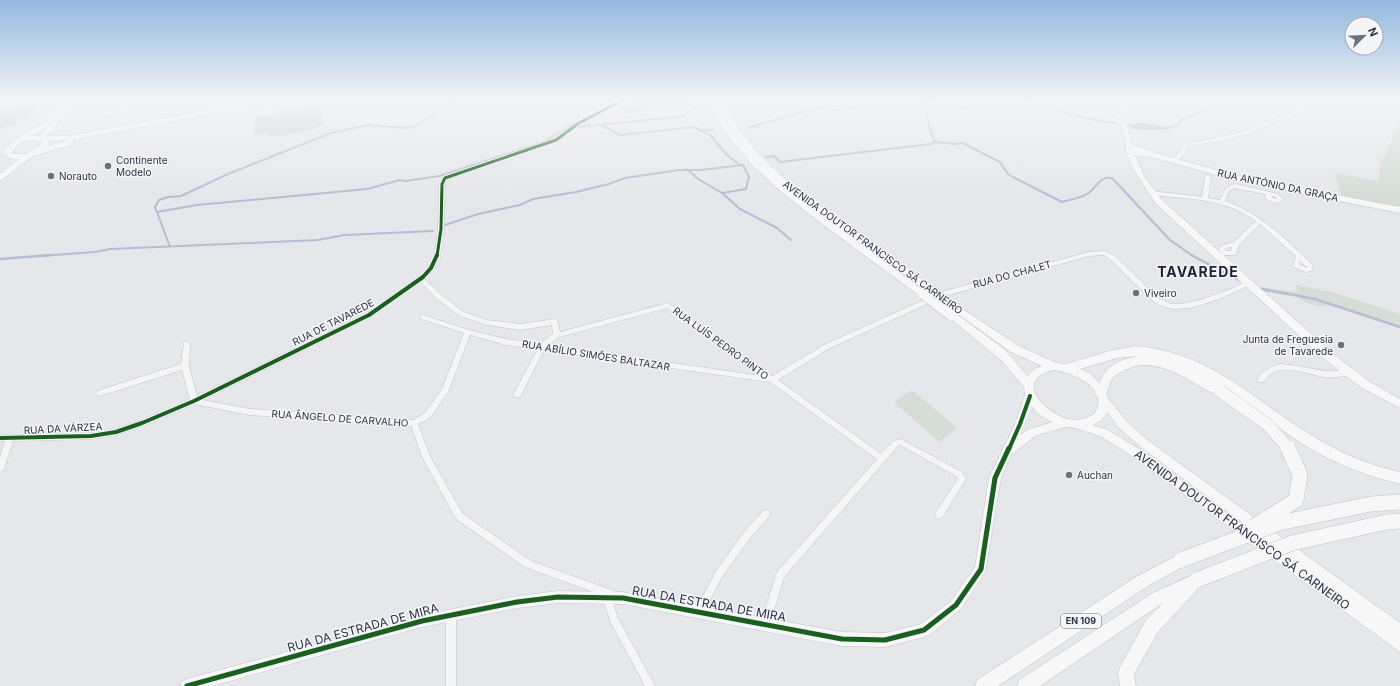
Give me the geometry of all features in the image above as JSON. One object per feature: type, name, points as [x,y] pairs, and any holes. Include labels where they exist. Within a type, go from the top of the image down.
[{"type":"main road","points":[[0,169],[8,149],[33,132]]},
{"type":"main road","points":[[43,138],[47,132]]},
{"type":"main road","points":[[0,147],[33,137],[68,138],[101,132]]},
{"type":"main road","points":[[6,155],[20,157],[67,142],[121,132]]},
{"type":"main road","name":"AVENIDA DOUTOR FRANCISCO SÁ CARNEIRO","points":[[728,132],[753,163],[780,189],[955,312],[1015,349],[1053,366]]},
{"type":"main road","name":"AVENIDA DOUTOR FRANCISCO SÁ CARNEIRO","points":[[738,132],[760,160],[788,185],[927,292]]},
{"type":"main road","points":[[0,178],[46,143],[43,138]]},
{"type":"main road","points":[[1130,149],[1133,163],[1144,184],[1159,202],[1349,373],[1400,404]]},
{"type":"main road","name":"RUA ANTÓNIO DA GRAÇA","points":[[1130,149],[1271,185],[1400,210]]},
{"type":"main road","name":"AVENIDA DOUTOR FRANCISCO SÁ CARNEIRO","points":[[955,312],[1001,354],[1028,385]]},
{"type":"main road","points":[[1067,368],[1119,352],[1146,351],[1163,354],[1185,361],[1224,388],[1301,436],[1346,461],[1400,478]]},
{"type":"main road","points":[[1103,397],[1096,385],[1087,377],[1067,368],[1053,366],[1043,368],[1035,372],[1030,378],[1028,385],[1030,396],[1035,405],[1043,412],[1064,423],[1079,425],[1090,422],[1099,417],[1103,410],[1103,397],[1109,375],[1126,362],[1150,361],[1178,368],[1224,388],[1268,426],[1290,450],[1300,475],[1296,500],[1225,543]]},
{"type":"main road","name":"RUA DA ESTRADA DE MIRA","points":[[187,686],[422,621],[517,602],[558,597],[624,598],[842,639],[885,640],[924,630],[956,605],[980,569],[995,478],[1020,424],[1030,396]]},
{"type":"main road","name":"AVENIDA DOUTOR FRANCISCO SÁ CARNEIRO","points":[[1103,397],[1123,425],[1146,446],[1400,631]]},
{"type":"main road","name":"RUA DA ESTRADA DE MIRA","points":[[1006,453],[1032,433],[1064,423]]},
{"type":"main road","name":"AVENIDA DOUTOR FRANCISCO SÁ CARNEIRO","points":[[1079,425],[1104,433],[1133,451],[1400,645]]},
{"type":"main road","name":"EN 109","points":[[983,686],[1141,582],[1181,560],[1279,523],[1371,504],[1400,502]]},
{"type":"main road","name":"EN 109","points":[[1025,686],[1158,598],[1197,580],[1292,542],[1387,522],[1400,521]]},
{"type":"main road","points":[[1128,686],[1126,673],[1152,626],[1197,580]]},
{"type":"street","name":"RUA DE TAVAREDE","points":[[194,401],[369,315],[421,278],[431,268],[437,258],[441,229],[442,184],[445,178],[556,140],[567,132]]},
{"type":"street","points":[[1126,132],[1130,149]]},
{"type":"street","points":[[1175,161],[1186,145],[1247,132]]},
{"type":"street","points":[[1205,199],[1208,176]]},
{"type":"street","points":[[1222,202],[1231,186],[1272,194]]},
{"type":"street","points":[[1152,193],[1222,202],[1249,213],[1299,256]]},
{"type":"street","points":[[1236,244],[1260,221]]},
{"type":"street","name":"RUA DO CHALET","points":[[772,380],[828,346],[943,294],[1089,254],[1105,253],[1113,258],[1156,300],[1165,305],[1175,307],[1183,307],[1228,294],[1248,283]]},
{"type":"street","points":[[421,278],[438,296],[462,314],[487,322],[520,327],[555,322],[557,335]]},
{"type":"street","name":"RUA LUÍS PEDRO PINTO","points":[[543,346],[557,335],[668,305],[881,458]]},
{"type":"street","name":"RUA ABÍLIO SIMÕES BALTAZAR","points":[[423,317],[468,332],[506,342],[543,346],[772,380]]},
{"type":"street","points":[[414,423],[428,415],[445,390],[468,332]]},
{"type":"street","points":[[186,344],[185,366],[194,401]]},
{"type":"street","points":[[517,395],[543,346]]},
{"type":"street","points":[[100,393],[185,366]]},
{"type":"street","points":[[1261,380],[1265,373],[1271,369],[1279,367],[1326,374],[1349,373]]},
{"type":"street","name":"RUA ÂNGELO DE CARVALHO","points":[[194,401],[250,412],[414,423],[426,458],[459,516],[528,564],[624,598]]},
{"type":"street","name":"RUA DA VÁRZEA","points":[[0,438],[91,436],[116,432],[142,424],[194,401]]},
{"type":"street","points":[[0,469],[10,438]]},
{"type":"street","points":[[765,624],[780,575],[881,458],[896,443],[902,442],[959,474],[962,479],[938,515]]},
{"type":"street","points":[[699,612],[719,574],[747,535],[766,514]]},
{"type":"street","points":[[608,598],[613,618],[650,686]]},
{"type":"street","points":[[451,615],[451,686]]},
{"type":"shaded area","points":[[1395,132],[1400,132],[1400,207],[1341,195],[1335,173],[1378,181],[1381,158],[1384,159]]},
{"type":"shaded area","points":[[1296,285],[1332,292],[1400,314],[1400,328],[1335,304],[1328,304],[1322,307],[1305,302],[1295,296],[1265,292],[1258,287],[1297,292]]},
{"type":"shaded area","points":[[912,390],[957,428],[939,442],[894,402]]},
{"type":"building","points":[[255,132],[269,132],[255,135]]},
{"type":"building","points":[[269,132],[298,132],[280,136],[269,135]]},
{"type":"waterway","points":[[157,212],[155,207],[159,200],[168,197],[181,196],[228,174],[336,132]]},
{"type":"waterway","points":[[157,212],[197,205],[367,189],[400,180],[406,181],[439,176],[544,142],[560,132]]},
{"type":"waterway","points":[[614,132],[620,135],[648,132]]},
{"type":"waterway","points":[[704,132],[710,135],[727,155],[740,165]]},
{"type":"waterway","points":[[931,132],[935,142]]},
{"type":"waterway","points":[[766,157],[774,156],[780,162],[931,144],[935,142]]},
{"type":"waterway","points":[[935,142],[955,144],[963,143],[1000,162],[1008,174],[1013,177],[1062,202],[1087,194],[1105,178],[1113,179],[1170,240],[1193,256]]},
{"type":"waterway","points":[[688,170],[743,165],[749,177],[746,189],[722,193]]},
{"type":"waterway","points":[[445,225],[478,214],[520,205],[533,199],[576,192],[609,184],[625,178],[688,170]]},
{"type":"waterway","points":[[688,170],[698,179],[722,193]]},
{"type":"waterway","points":[[722,193],[740,209],[777,228],[791,240]]},
{"type":"waterway","points":[[157,212],[170,246]]},
{"type":"waterway","points":[[170,246],[318,240],[344,235],[433,231]]},
{"type":"waterway","points":[[39,256],[95,252],[110,249],[170,246]]},
{"type":"waterway","points":[[39,256],[52,255]]},
{"type":"waterway","points":[[1191,255],[1239,280]]},
{"type":"waterway","points":[[0,259],[39,256]]},
{"type":"waterway","points":[[1262,289],[1315,299],[1400,327]]},
{"type":"cycle path","points":[[0,438],[91,436],[116,432],[142,423],[194,401],[369,315],[423,277],[437,258],[441,229],[442,184],[445,178],[556,140],[567,132]]},
{"type":"cycle path","points":[[187,686],[422,621],[517,602],[558,597],[623,598],[842,639],[885,640],[924,630],[956,605],[981,569],[995,478],[1020,424],[1030,396]]},
{"type":"place","name":"Continente Modelo","points":[[108,166]]},
{"type":"place","name":"Norauto","points":[[51,176]]},
{"type":"place","name":"Viveiro","points":[[1136,293]]},
{"type":"place","name":"Junta de Freguesia de Tavarede","points":[[1341,345]]},
{"type":"place","name":"Auchan","points":[[1069,475]]},
{"type":"district","name":"TAVAREDE","points":[[1198,272]]}]
